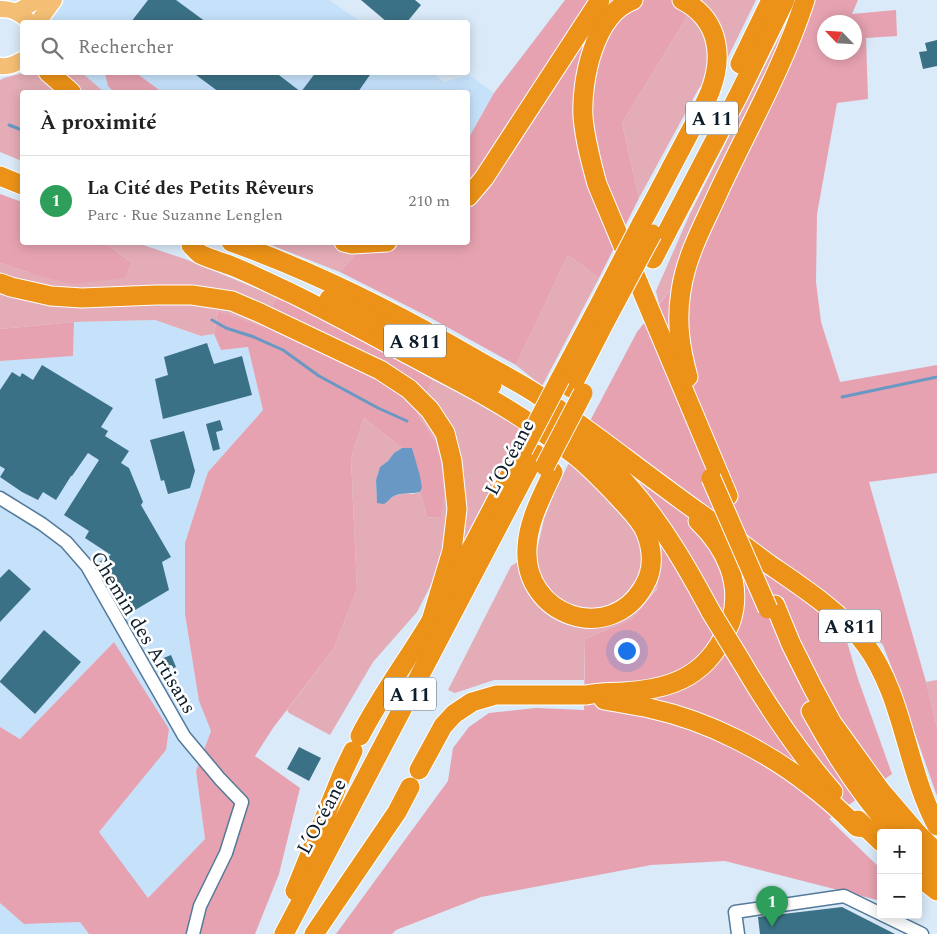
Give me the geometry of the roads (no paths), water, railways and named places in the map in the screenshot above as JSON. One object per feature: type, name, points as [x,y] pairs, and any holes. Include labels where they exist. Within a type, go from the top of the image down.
[{"type":"highway","points":[[470,195],[484,178],[600,0]]},
{"type":"highway","points":[[609,0],[590,34],[582,54],[577,75],[575,129],[584,170],[608,236],[772,607],[808,704],[821,730],[852,778],[891,829]]},
{"type":"highway","points":[[633,0],[621,7],[610,17],[595,44],[588,67],[583,96],[586,140],[597,184],[695,417],[716,478]]},
{"type":"highway","points":[[646,229],[710,92],[715,77],[717,54],[715,36],[708,21],[700,12],[682,0]]},
{"type":"highway","name":"L’Océane","points":[[299,934],[539,460],[571,387],[607,319],[646,229],[716,112],[771,0]]},
{"type":"highway","name":"L’Océane","points":[[607,319],[653,259],[739,94],[785,0]]},
{"type":"highway","points":[[695,417],[697,410],[679,337],[679,307],[684,274],[695,243],[788,45],[805,0]]},
{"type":"highway","points":[[51,75],[69,90]]},
{"type":"highway","points":[[0,166],[20,174]]},
{"type":"highway","points":[[0,176],[20,184]]},
{"type":"highway","points":[[189,245],[199,253],[233,266],[306,301],[481,393],[525,420],[593,470],[632,512],[645,530],[651,546],[652,563],[648,579],[635,599],[628,606],[614,614],[594,618],[572,616],[551,605],[535,586],[529,573],[527,550],[539,460]]},
{"type":"highway","name":"A 811","points":[[191,245],[262,270],[303,287],[422,345],[514,398],[603,460],[618,474],[646,507],[682,560],[759,691],[792,741],[815,772],[877,838]]},
{"type":"highway","name":"A 811","points":[[238,245],[365,299],[537,394],[810,593],[850,626],[867,647],[886,679],[923,796],[937,826]]},
{"type":"highway","points":[[0,283],[51,296],[82,298],[192,295],[232,301],[380,370],[409,390],[430,410],[445,433],[452,461],[457,509],[452,551],[431,621]]},
{"type":"highway","name":"L’Océane","points":[[284,934],[539,460],[559,438],[571,387]]},
{"type":"highway","points":[[278,934],[280,923],[343,772],[373,711],[451,587],[539,460]]},
{"type":"highway","points":[[419,770],[443,726],[454,714],[472,702],[496,695],[586,695],[598,692],[646,690],[676,682],[689,675],[712,656],[731,622],[734,585],[731,572],[717,542],[679,504],[674,494]]},
{"type":"highway","points":[[772,607],[832,723],[881,791],[914,829]]},
{"type":"highway","points":[[586,695],[595,699],[663,712],[696,722],[737,740],[785,767],[812,786],[857,827],[866,828]]},
{"type":"highway","points":[[314,934],[387,828],[410,787]]},
{"type":"highway","points":[[922,837],[937,853]]},
{"type":"highway","points":[[922,862],[937,876]]},
{"type":"highway","points":[[922,879],[937,891]]},
{"type":"main road","points":[[8,10],[38,0]]},
{"type":"main road","points":[[39,20],[54,0]]},
{"type":"main road","points":[[8,10],[23,16],[27,20]]},
{"type":"main road","points":[[1,67],[14,65],[20,61]]},
{"type":"street","name":"Chemin des Artisans","points":[[0,498],[42,524],[66,542],[87,566],[184,736],[220,780],[242,802],[226,853],[200,906],[193,934]]},
{"type":"street","points":[[738,934],[735,912],[844,896],[877,912]]},
{"type":"street","points":[[890,919],[922,934]]},
{"type":"water","points":[[402,448],[412,448],[422,488],[420,492],[397,495],[384,504],[377,503],[376,480],[380,467]]},
{"type":"waterway","points":[[9,125],[20,129]]},
{"type":"waterway","points":[[212,320],[226,328],[254,337],[283,350],[319,376],[378,408],[407,421]]},
{"type":"waterway","points":[[842,397],[937,377]]},
{"type":"place","name":"La Cité des Petits Rêveurs","points":[[772,927]]}]
